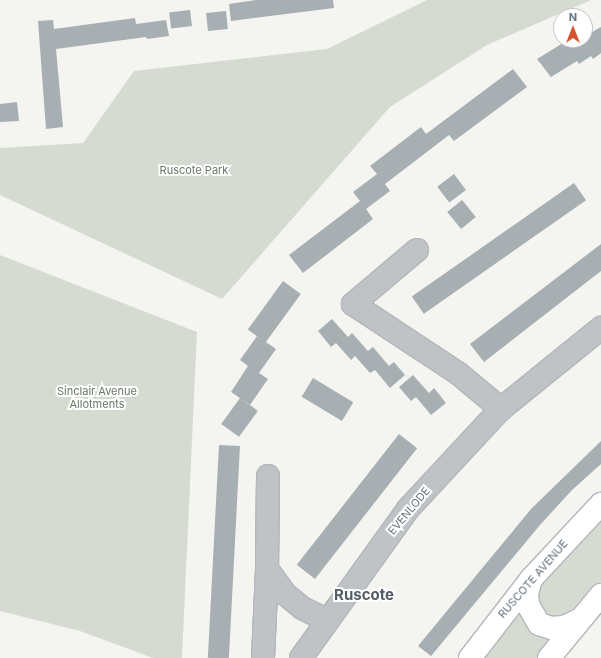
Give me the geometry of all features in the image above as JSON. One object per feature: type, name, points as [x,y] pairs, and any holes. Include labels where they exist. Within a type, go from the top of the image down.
[{"type":"main road","name":"RUSCOTE AVENUE","points":[[470,658],[531,579],[601,504]]},
{"type":"main road","points":[[531,579],[527,594],[528,605],[540,624],[552,628],[564,628],[579,620]]},
{"type":"main road","points":[[549,658],[601,595]]},
{"type":"street","points":[[417,250],[353,304],[459,374],[501,409]]},
{"type":"street","name":"EVENLODE","points":[[301,658],[408,509],[501,409],[601,328]]},
{"type":"street","points":[[264,658],[268,476]]},
{"type":"street","points":[[267,569],[285,594],[302,608],[327,620]]},
{"type":"green space","name":"Ruscote Park","points":[[427,0],[591,0],[573,8],[553,8],[553,16],[487,45],[390,107],[222,299],[0,195],[0,148],[83,143],[134,71],[327,49]]},
{"type":"green space","name":"Sinclair Avenue Allotments","points":[[0,255],[197,332],[182,658],[153,658],[80,631],[0,611]]},
{"type":"green space","points":[[601,515],[601,581],[571,614],[564,619],[547,619],[536,606],[537,586]]},
{"type":"green space","points":[[518,605],[520,614],[530,627],[553,635],[537,658],[474,658]]},
{"type":"building","points":[[256,0],[333,0],[334,8],[231,21],[229,4]]},
{"type":"building","points":[[190,10],[192,26],[171,28],[169,13]]},
{"type":"building","points":[[226,11],[228,29],[208,31],[206,13]]},
{"type":"building","points":[[135,18],[136,24],[166,20],[169,36],[147,39],[146,37],[56,49],[63,127],[46,129],[38,21],[53,20],[54,29]]},
{"type":"building","points":[[601,27],[601,53],[593,59],[591,56],[579,64],[577,61],[551,77],[537,59],[555,48],[593,48],[593,32]]},
{"type":"building","points":[[513,69],[527,87],[454,141],[449,135],[385,184],[390,191],[366,209],[373,219],[303,273],[289,255],[360,201],[353,192],[377,174],[370,166],[421,127],[426,134]]},
{"type":"building","points":[[17,102],[19,121],[0,122],[0,104]]},
{"type":"building","points":[[454,174],[466,190],[449,203],[437,187]]},
{"type":"building","points":[[574,183],[586,200],[424,314],[412,297]]},
{"type":"building","points":[[462,200],[476,217],[461,229],[447,212]]},
{"type":"building","points":[[601,244],[601,271],[484,362],[470,344]]},
{"type":"building","points":[[283,281],[301,294],[266,342],[248,330]]},
{"type":"building","points":[[332,319],[348,337],[352,333],[368,351],[373,347],[389,366],[394,362],[405,375],[390,388],[375,370],[370,373],[355,356],[351,360],[336,343],[331,347],[318,331]]},
{"type":"building","points":[[257,336],[276,349],[259,373],[268,379],[250,405],[231,392],[248,366],[240,360]]},
{"type":"building","points":[[413,375],[429,393],[434,388],[446,403],[431,415],[416,397],[411,401],[399,387]]},
{"type":"building","points":[[313,378],[353,402],[342,421],[302,397]]},
{"type":"building","points":[[240,398],[258,411],[239,437],[221,424]]},
{"type":"building","points":[[399,434],[417,448],[315,579],[297,565]]},
{"type":"building","points":[[601,441],[601,464],[572,490],[540,525],[431,656],[418,646],[531,509]]},
{"type":"building","points":[[219,445],[240,446],[229,658],[208,658]]},
{"type":"district","name":"Ruscote","points":[[364,595]]}]
